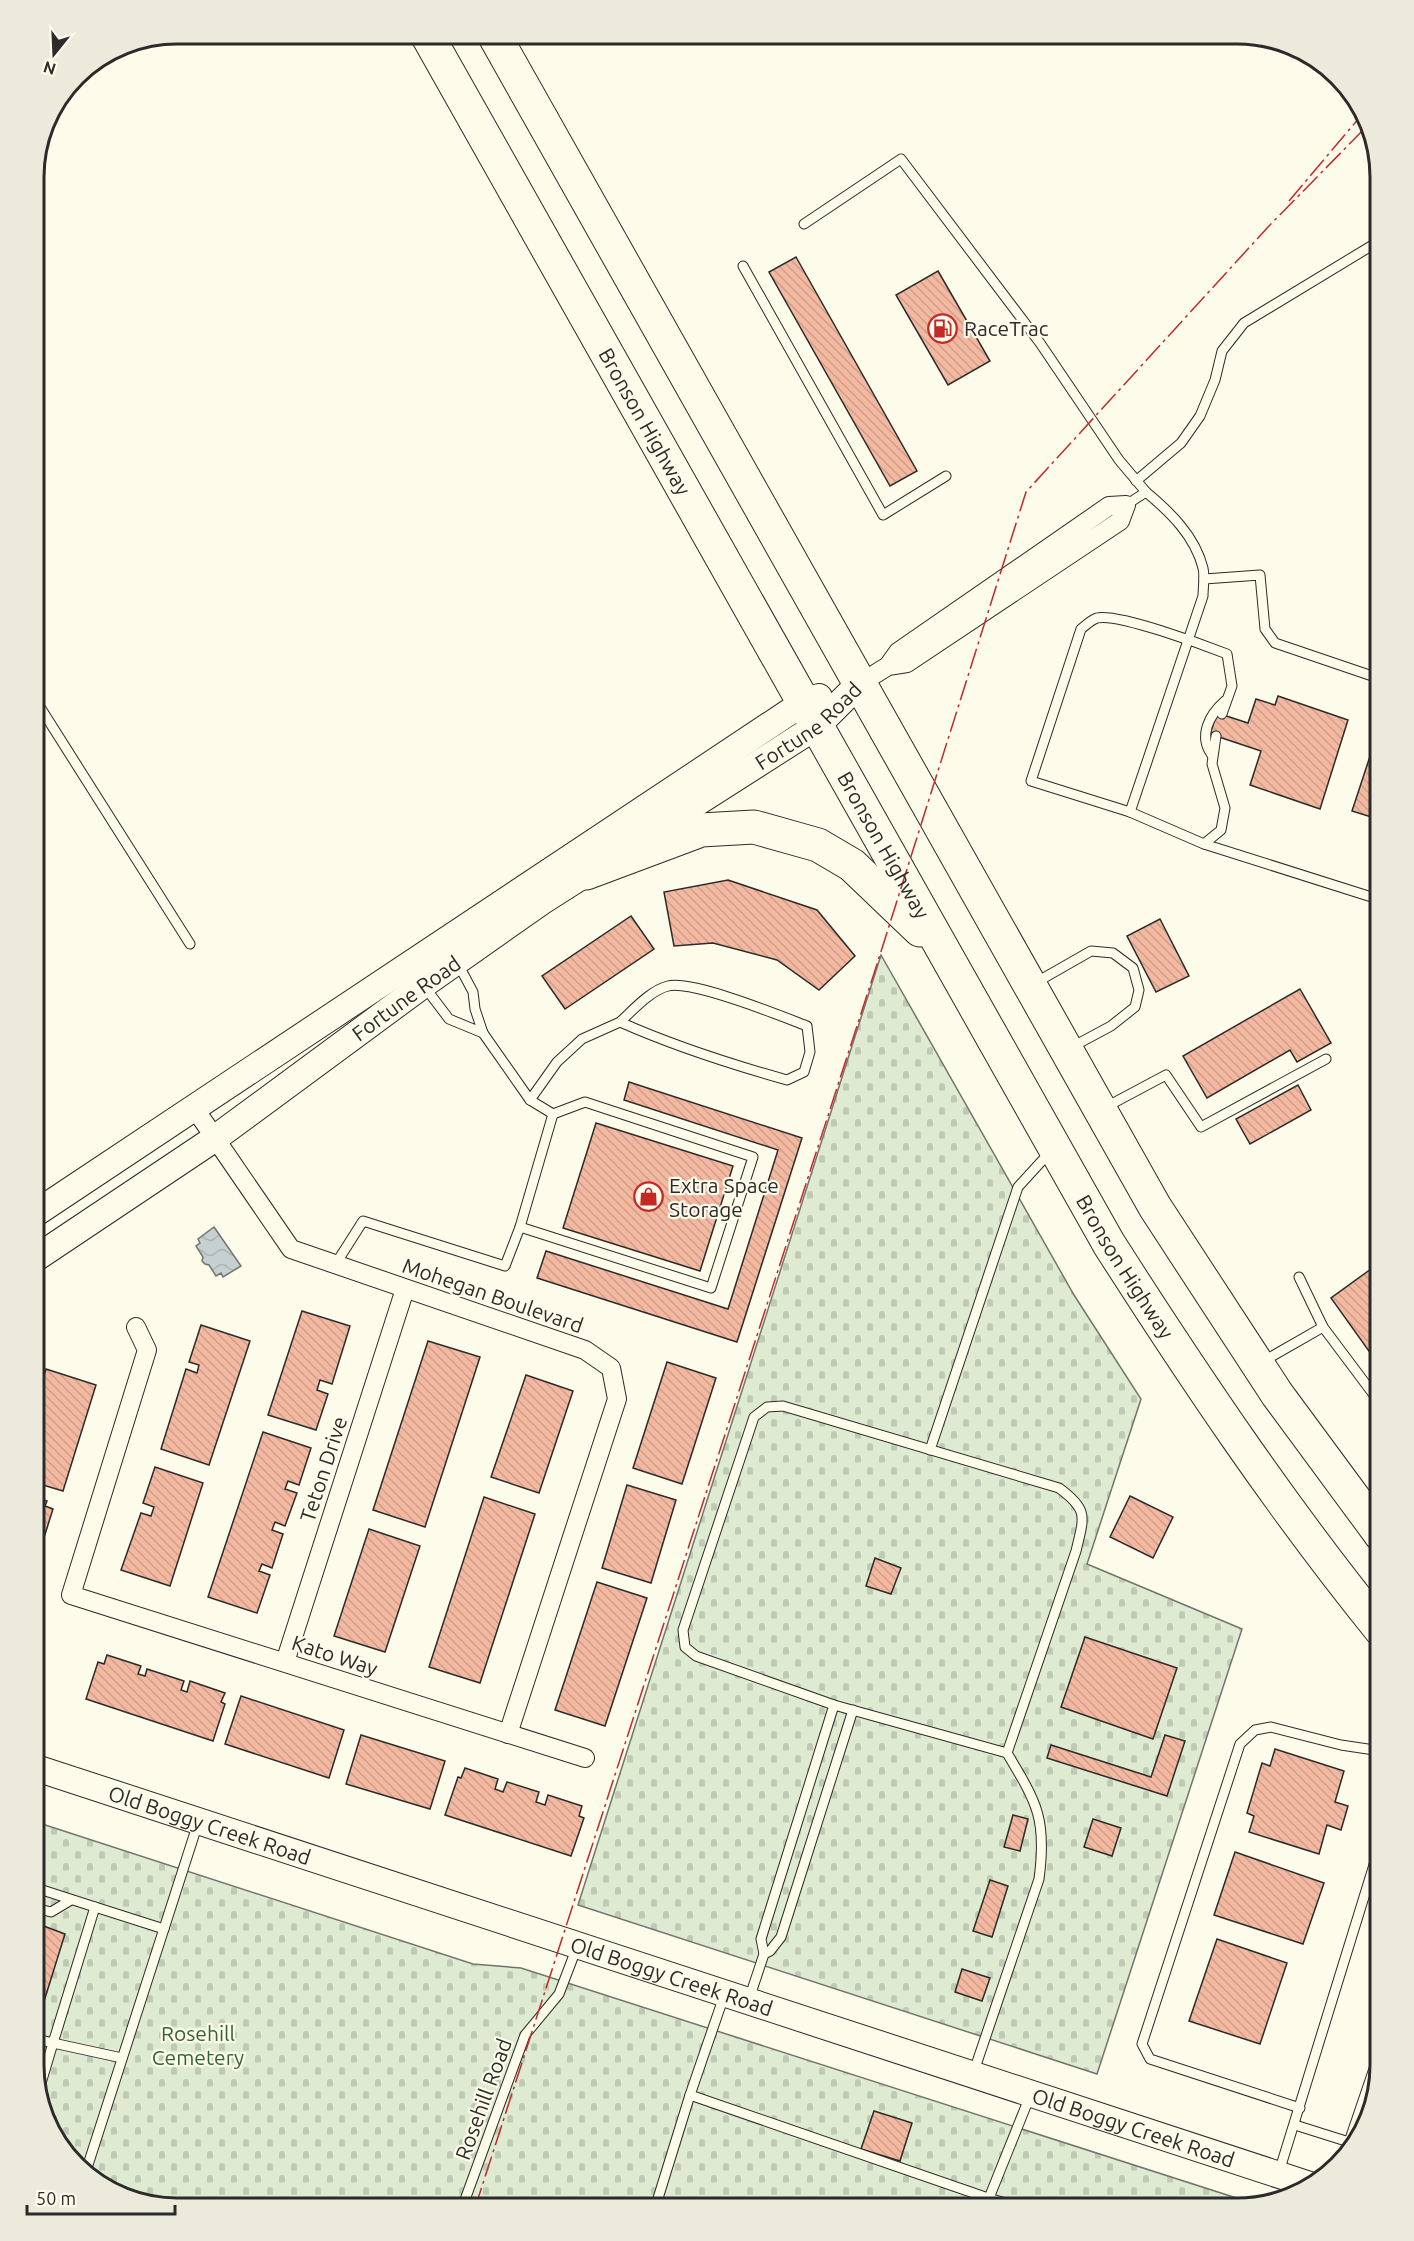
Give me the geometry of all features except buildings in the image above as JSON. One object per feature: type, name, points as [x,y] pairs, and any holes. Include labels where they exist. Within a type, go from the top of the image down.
[{"type":"highway","name":"Bronson Highway","points":[[432,44],[1109,1244],[1235,1436],[1370,1616]]},
{"type":"highway","points":[[499,44],[1155,1207],[1258,1365],[1370,1521]]},
{"type":"highway","points":[[586,873],[701,830],[754,827],[818,845],[852,865],[948,957]]},
{"type":"main road","name":"Fortune Road","points":[[44,1208],[859,684]]},
{"type":"main road","name":"Fortune Road","points":[[44,1253],[214,1139],[423,984],[586,873],[810,714]]},
{"type":"main road","name":"Old Boggy Creek Road","points":[[44,1771],[1300,2182]]},
{"type":"street","points":[[859,684],[888,666],[898,652],[1109,506],[1126,505]]},
{"type":"street","name":"Mohegan Boulevard","points":[[195,1109],[291,1250],[585,1350],[611,1368],[617,1399],[508,1734]]},
{"type":"street","name":"Teton Drive","points":[[285,1662],[405,1289]]},
{"type":"street","name":"Kato Way","points":[[136,1327],[147,1350],[71,1595],[585,1758]]},
{"type":"lane","points":[[804,224],[901,159],[1040,343],[1119,460],[1146,492],[1173,515],[1193,544],[1204,569],[1203,596],[1130,812]]},
{"type":"lane","points":[[1136,481],[1182,442],[1200,416],[1215,380],[1222,351],[1244,323],[1370,247]]},
{"type":"lane","points":[[743,266],[883,514],[946,476]]},
{"type":"lane","points":[[1126,505],[1146,492]]},
{"type":"lane","points":[[1204,579],[1260,575],[1265,629],[1275,643],[1370,675]]},
{"type":"lane","points":[[1222,714],[1232,686],[1227,654],[1189,639],[1112,618],[1096,618],[1081,629],[1031,782],[1130,812],[1204,844],[1370,897]]},
{"type":"lane","points":[[1212,755],[1205,747],[1204,739],[1212,712],[1227,698]]},
{"type":"lane","points":[[44,713],[190,944]]},
{"type":"lane","points":[[1204,844],[1221,830],[1225,808],[1212,764],[1216,736]]},
{"type":"lane","points":[[1029,987],[1091,951],[1113,953],[1133,968],[1138,990],[1135,1007],[1111,1026],[1065,1051]]},
{"type":"lane","points":[[457,961],[473,992],[475,1009],[483,1033],[530,1100],[553,1114]]},
{"type":"lane","points":[[423,984],[449,1019],[483,1033]]},
{"type":"lane","points":[[530,1100],[557,1062],[582,1039],[620,1022],[645,999],[669,986],[692,988],[748,1004],[807,1026],[810,1052],[804,1072],[787,1080],[660,1039],[620,1022]]},
{"type":"lane","points":[[1099,1110],[1166,1075],[1201,1127],[1326,1059]]},
{"type":"lane","points":[[519,1227],[711,1288],[753,1157],[585,1102],[553,1114]]},
{"type":"lane","points":[[335,1264],[363,1221],[505,1266],[553,1114]]},
{"type":"lane","points":[[930,1450],[1018,1187],[1054,1147]]},
{"type":"lane","points":[[1299,1278],[1323,1327],[1370,1390]]},
{"type":"lane","points":[[1258,1365],[1323,1327]]},
{"type":"lane","points":[[973,2075],[1039,1879],[1043,1852],[1041,1819],[1034,1798],[1007,1753],[834,1705],[696,1656],[685,1647],[683,1630],[754,1417],[767,1407],[783,1406],[1059,1488],[1076,1501],[1083,1519],[1076,1551],[1007,1753]]},
{"type":"lane","points":[[764,1954],[761,1939],[834,1705]]},
{"type":"lane","points":[[658,2197],[690,2095],[737,1997],[764,1954],[770,1952],[781,1937],[853,1710]]},
{"type":"lane","points":[[1300,2108],[1150,2058],[1142,2044],[1240,1744],[1255,1730],[1271,1727],[1341,1745],[1370,1749]]},
{"type":"lane","points":[[88,2164],[199,1821]]},
{"type":"lane","points":[[1278,2175],[1370,1878]]},
{"type":"lane","points":[[44,1891],[164,1929]]},
{"type":"lane","points":[[44,1910],[51,1912],[71,1900]]},
{"type":"lane","points":[[44,2072],[95,1907]]},
{"type":"lane","name":"Rosehill Road","points":[[466,2197],[525,2035],[559,1994],[578,1945]]},
{"type":"lane","points":[[44,2041],[122,2058]]},
{"type":"lane","points":[[1359,2119],[1367,2091]]},
{"type":"lane","points":[[988,2198],[1031,2094]]},
{"type":"lane","points":[[690,2095],[987,2198]]},
{"type":"lane","points":[[1294,2125],[1346,2141]]},
{"type":"green space","points":[[881,955],[1074,1295],[1141,1399],[1087,1564],[1242,1629],[1097,2074],[578,1905]]},
{"type":"green space","name":"Rosehill Cemetery","points":[[44,1825],[473,1964],[521,1968],[1236,2198],[168,2197],[134,2190],[102,2175],[76,2152],[57,2123],[46,2091],[44,2065]]},
{"type":"water","points":[[214,1227],[241,1266],[223,1277],[221,1273],[216,1276],[209,1265],[202,1261],[203,1257],[196,1246],[200,1243],[198,1239]]},
{"type":"power","points":[[1289,201],[1358,120]]},
{"type":"power","points":[[478,2197],[878,961],[1026,492],[1268,227],[1362,131]]},
{"type":"place","name":"RaceTrac","points":[[943,328]]},
{"type":"place","name":"Extra Space Storage","points":[[648,1197]]}]
